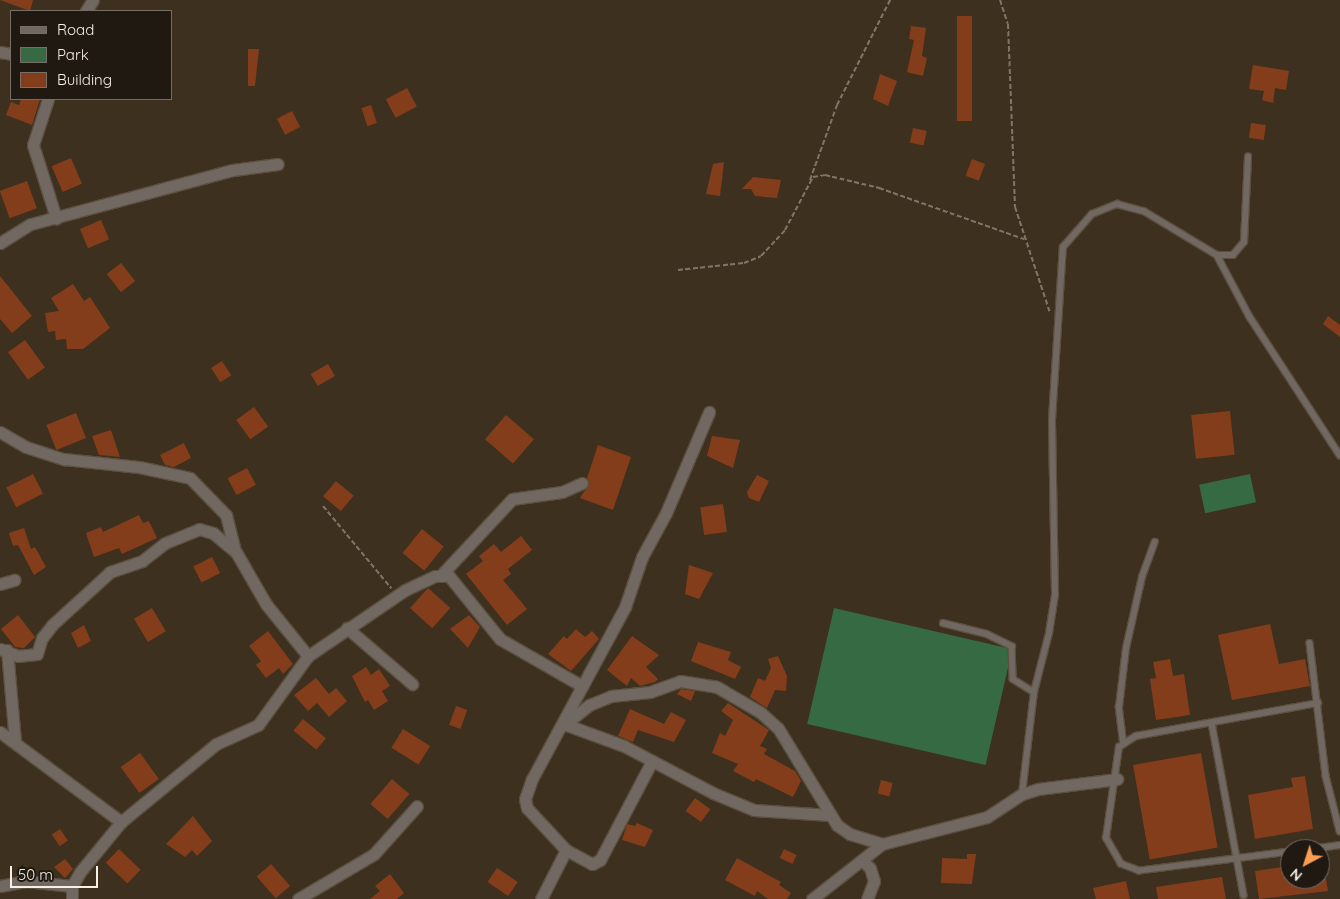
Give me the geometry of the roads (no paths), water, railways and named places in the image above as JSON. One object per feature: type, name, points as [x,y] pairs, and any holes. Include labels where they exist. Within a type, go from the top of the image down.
[{"type":"street","points":[[48,100],[34,146],[56,218]]},
{"type":"street","points":[[0,243],[32,224],[233,170],[278,164]]},
{"type":"street","points":[[652,761],[600,860],[592,864],[566,850],[536,815],[530,814],[525,799],[532,779],[564,724],[582,686],[625,607],[642,557],[666,513],[709,412]]},
{"type":"street","points":[[0,432],[26,447],[64,459],[139,467],[190,478],[226,515],[236,552],[266,604],[308,656]]},
{"type":"street","points":[[72,899],[72,886],[121,822],[216,744],[258,725],[308,656],[397,595],[443,573],[461,549],[512,499],[562,492],[582,483]]},
{"type":"street","points":[[4,650],[18,656],[37,654],[42,638],[52,625],[110,572],[142,561],[165,543],[185,534],[208,531],[236,552]]},
{"type":"street","points":[[443,573],[452,578],[500,639],[582,686]]},
{"type":"street","points":[[0,584],[14,580]]},
{"type":"street","points":[[347,628],[412,684]]},
{"type":"street","points":[[4,650],[15,741]]},
{"type":"street","points":[[564,724],[598,699],[650,692],[680,681],[711,686],[760,712],[778,728],[830,815],[846,832],[882,844]]},
{"type":"street","points":[[564,724],[652,761],[754,810],[830,815]]},
{"type":"street","points":[[0,732],[15,741],[121,822]]},
{"type":"street","points":[[812,899],[882,844],[987,818],[1022,794],[1117,779]]},
{"type":"street","points":[[298,899],[374,854],[417,806]]},
{"type":"street","points":[[541,899],[566,850]]},
{"type":"street","points":[[862,860],[870,868],[874,881],[867,899]]},
{"type":"street","points":[[0,886],[25,880],[72,886]]},
{"type":"lane","points":[[1022,794],[1034,692],[1049,633],[1055,594],[1052,420],[1063,247],[1073,231],[1100,208],[1117,204],[1144,212],[1217,255],[1234,255],[1244,242],[1248,157]]},
{"type":"lane","points":[[1217,255],[1250,316],[1340,455]]},
{"type":"lane","points":[[1155,542],[1142,577],[1126,648],[1119,707],[1123,742],[1106,838],[1121,864],[1139,871],[1280,853]]},
{"type":"lane","points":[[943,623],[987,634],[1012,646],[1012,678],[1034,692]]},
{"type":"lane","points":[[1310,643],[1326,776],[1339,814],[1340,830]]},
{"type":"lane","points":[[1123,742],[1318,703]]},
{"type":"lane","points":[[1212,723],[1225,808],[1238,859],[1244,895]]}]
